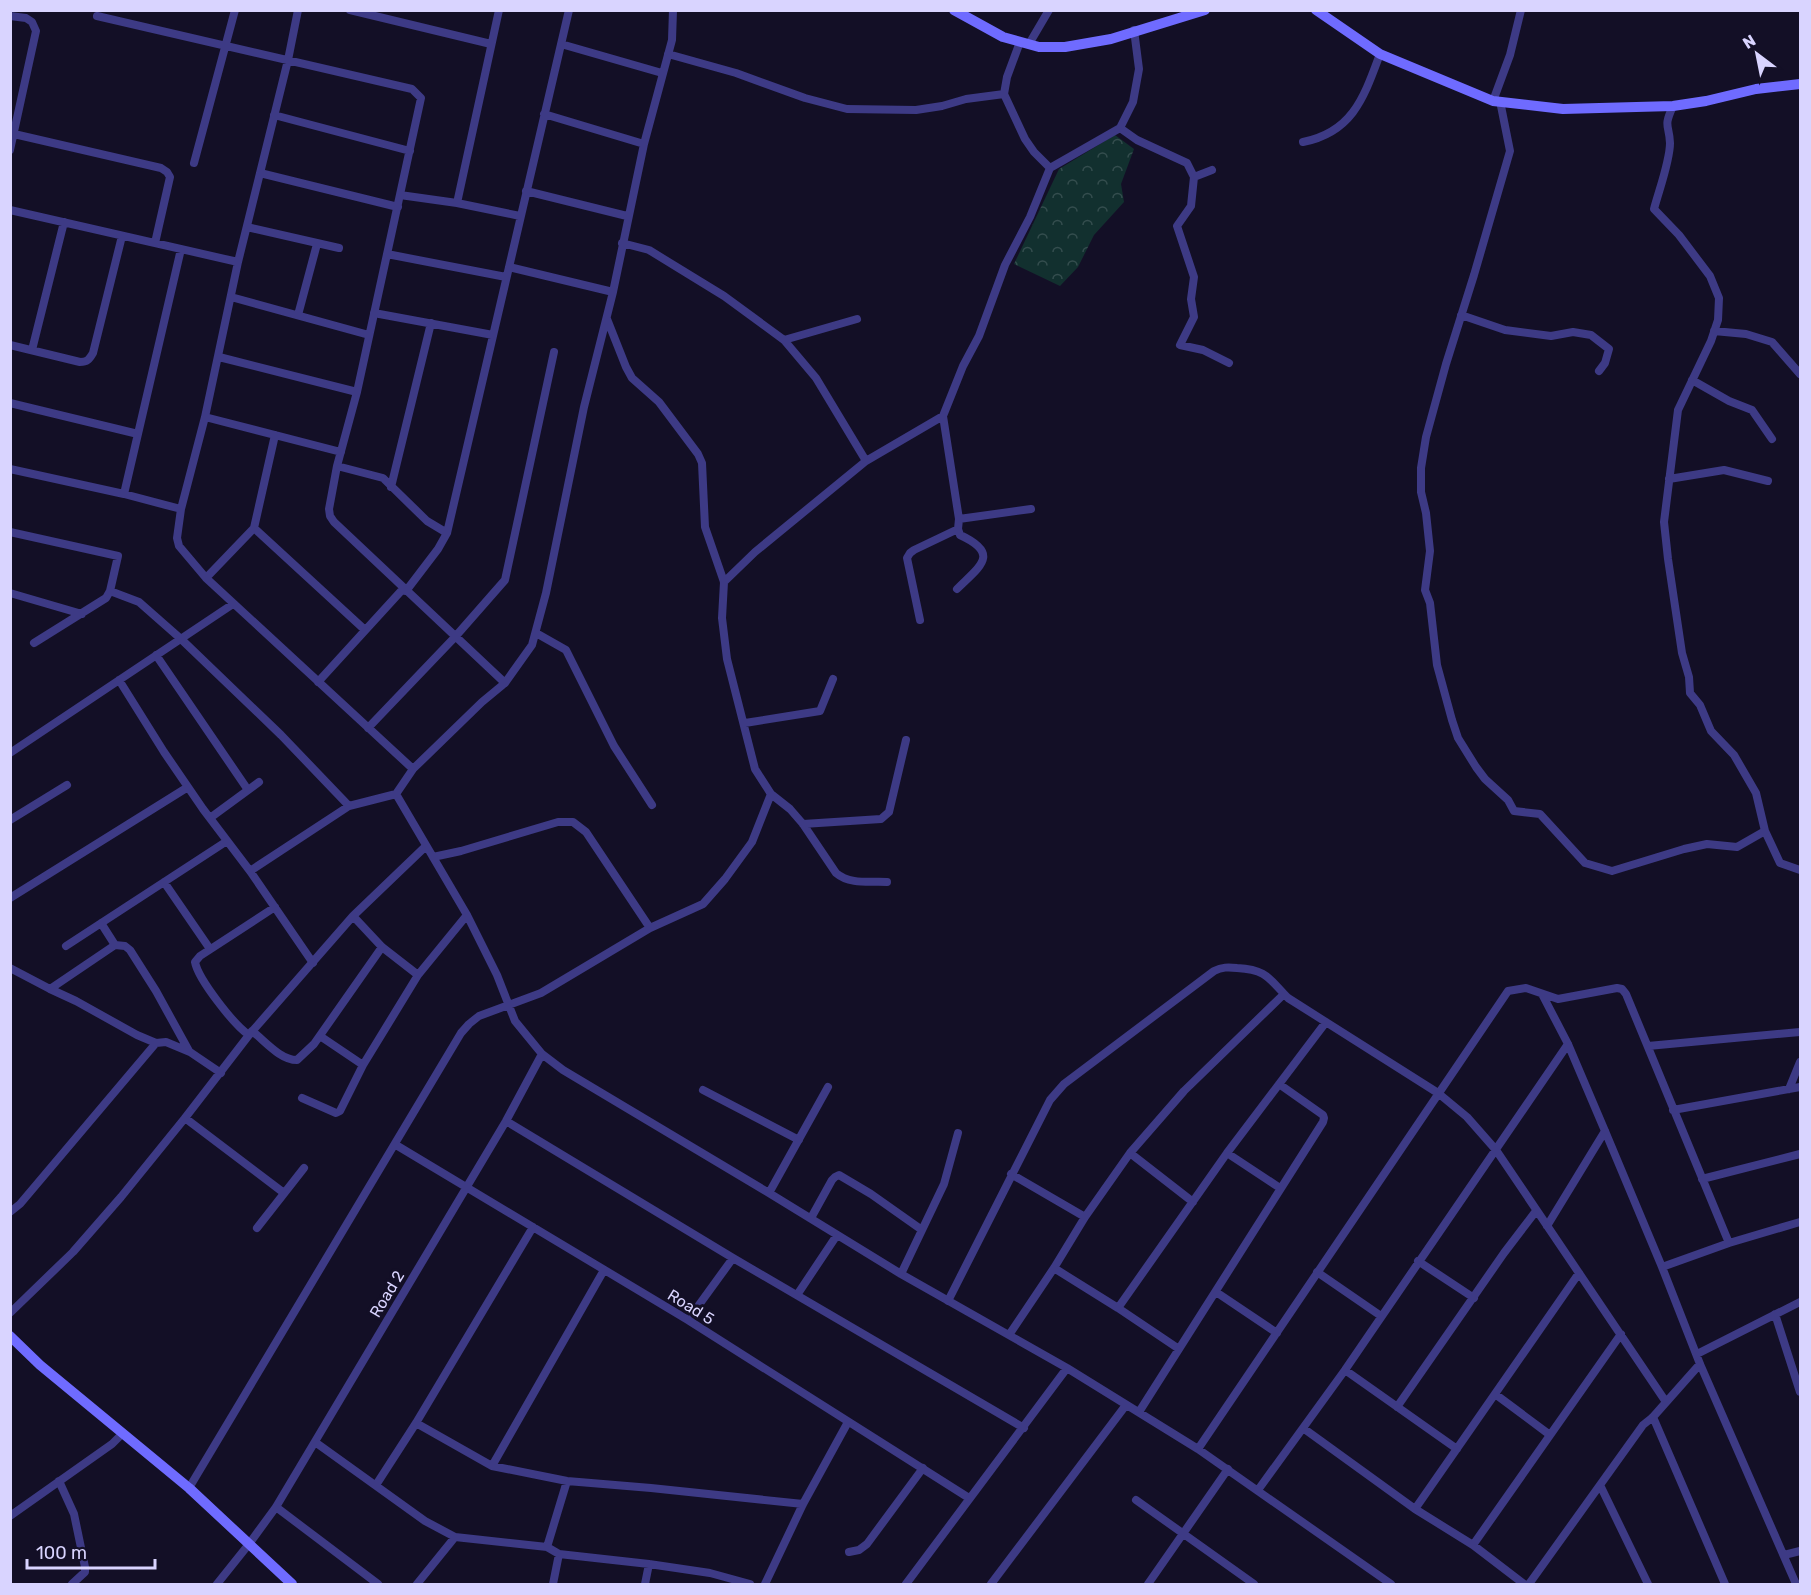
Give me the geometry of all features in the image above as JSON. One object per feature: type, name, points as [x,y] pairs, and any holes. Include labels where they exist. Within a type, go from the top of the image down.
[{"type":"street","points":[[194,163],[235,10]]},
{"type":"street","points":[[298,10],[288,60],[238,262],[205,417],[181,509],[177,538],[179,546],[206,578],[412,769]]},
{"type":"street","points":[[350,10],[491,44]]},
{"type":"street","points":[[457,203],[499,10]]},
{"type":"street","points":[[318,682],[402,590],[406,591],[438,549],[447,533],[568,10]]},
{"type":"street","points":[[250,871],[349,806],[396,794],[412,769],[505,683],[532,645],[546,593],[584,407],[613,292],[627,216],[672,40],[673,10]]},
{"type":"street","points":[[954,10],[1003,37],[1039,47],[1065,47],[1110,39],[1205,10]]},
{"type":"street","points":[[1049,10],[1025,43],[1007,76],[1004,94],[1034,152],[1050,168]]},
{"type":"street","points":[[1316,10],[1380,54],[1496,101],[1563,109],[1672,106],[1706,101],[1756,89],[1800,84]]},
{"type":"street","points":[[1521,10],[1496,101],[1510,151],[1446,364],[1426,437],[1421,468],[1421,492],[1430,551],[1425,590],[1430,603],[1437,665],[1458,738],[1485,779],[1508,800],[1514,811],[1540,814],[1586,863],[1612,871],[1707,844],[1737,847],[1765,831]]},
{"type":"street","points":[[10,16],[26,18],[32,22],[36,31],[10,150]]},
{"type":"street","points":[[97,16],[412,89],[421,98],[357,392],[337,466],[329,509],[330,516],[505,683]]},
{"type":"street","points":[[957,589],[982,564],[983,558],[981,550],[960,535],[958,529],[959,519],[943,416],[963,366],[979,336],[1005,265],[1030,218],[1050,168],[1120,128],[1133,102],[1139,69],[1134,30]]},
{"type":"street","points":[[561,44],[662,73]]},
{"type":"street","points":[[668,54],[735,73],[805,98],[847,109],[916,110],[966,99],[1004,94]]},
{"type":"street","points":[[1303,142],[1315,139],[1341,126],[1358,108],[1380,54]]},
{"type":"street","points":[[1672,106],[1666,121],[1670,143],[1654,209],[1679,235],[1710,276],[1719,298],[1718,320],[1712,341],[1677,410],[1664,522],[1682,653],[1689,677],[1690,693],[1700,705],[1711,731],[1734,755],[1756,793],[1765,831],[1780,863],[1800,870]]},
{"type":"street","points":[[544,114],[644,144]]},
{"type":"street","points":[[274,115],[410,151]]},
{"type":"street","points":[[1120,128],[1137,140],[1187,163],[1194,177],[1191,206],[1177,226],[1194,277],[1191,299],[1194,317],[1180,345],[1203,350],[1229,363]]},
{"type":"street","points":[[14,134],[161,168],[168,172],[170,177],[155,243]]},
{"type":"street","points":[[1194,177],[1212,170]]},
{"type":"street","points":[[260,172],[398,207]]},
{"type":"street","points":[[526,191],[627,216]]},
{"type":"street","points":[[400,195],[457,203],[520,216]]},
{"type":"street","points":[[10,210],[238,262]]},
{"type":"street","points":[[32,350],[64,222]]},
{"type":"street","points":[[247,227],[339,248]]},
{"type":"street","points":[[10,345],[86,362],[93,353],[122,236]]},
{"type":"street","points":[[298,315],[317,243]]},
{"type":"street","points":[[622,243],[649,250],[724,296],[784,340],[816,378],[866,461]]},
{"type":"street","points":[[124,494],[181,249]]},
{"type":"street","points":[[387,254],[506,277]]},
{"type":"street","points":[[509,267],[613,292]]},
{"type":"street","points":[[231,297],[369,336]]},
{"type":"street","points":[[374,313],[493,335]]},
{"type":"street","points":[[1461,315],[1505,330],[1551,336],[1573,332],[1591,335],[1609,349],[1605,363],[1599,371]]},
{"type":"street","points":[[607,318],[632,378],[659,402],[698,454],[702,464],[705,527],[724,582],[722,618],[726,649],[755,769],[771,794],[790,809],[803,824],[836,873],[850,881],[887,882]]},
{"type":"street","points":[[784,340],[857,319]]},
{"type":"street","points":[[391,487],[431,323]]},
{"type":"street","points":[[1714,331],[1746,334],[1772,342],[1800,374]]},
{"type":"street","points":[[368,728],[455,637],[505,580],[554,352]]},
{"type":"street","points":[[219,357],[357,392]]},
{"type":"street","points":[[1692,380],[1729,401],[1752,410],[1772,439]]},
{"type":"street","points":[[10,403],[138,434]]},
{"type":"street","points":[[724,582],[754,552],[866,461],[943,416]]},
{"type":"street","points":[[205,417],[341,452]]},
{"type":"street","points":[[206,578],[254,528],[275,435]]},
{"type":"street","points":[[337,466],[382,478],[427,521],[447,533]]},
{"type":"street","points":[[10,469],[181,509]]},
{"type":"street","points":[[1669,479],[1724,470],[1768,481]]},
{"type":"street","points":[[959,519],[1031,509]]},
{"type":"street","points":[[254,528],[365,630]]},
{"type":"street","points":[[920,620],[908,558],[910,553],[958,529]]},
{"type":"street","points":[[10,532],[118,556],[110,591],[106,598],[34,644]]},
{"type":"street","points":[[110,591],[138,602],[181,639],[281,735],[349,806]]},
{"type":"street","points":[[10,593],[82,614]]},
{"type":"street","points":[[10,753],[233,604]]},
{"type":"street","points":[[536,633],[566,650],[614,746],[652,805]]},
{"type":"street","points":[[156,655],[248,790]]},
{"type":"street","points":[[745,723],[820,711],[833,679]]},
{"type":"street","points":[[119,680],[188,787],[250,871],[313,963]]},
{"type":"street","points":[[803,824],[881,819],[886,816],[889,812],[906,740]]},
{"type":"street","points":[[210,818],[259,782]]},
{"type":"street","points":[[10,820],[67,785]]},
{"type":"street","points":[[10,898],[188,787]]},
{"type":"street","points":[[396,794],[467,915],[497,975],[515,1021],[543,1054],[563,1070],[901,1274],[1067,1368],[1139,1412],[1228,1469],[1391,1584]]},
{"type":"street","points":[[189,1488],[465,1028],[479,1017],[541,993],[650,928],[703,904],[752,842],[771,794]]},
{"type":"street","points":[[433,857],[558,822],[573,822],[586,832],[650,928]]},
{"type":"street","points":[[66,946],[227,841]]},
{"type":"street","points":[[10,1313],[73,1252],[121,1197],[221,1073],[250,1033],[353,916],[426,846]]},
{"type":"street","points":[[164,882],[210,950]]},
{"type":"street","points":[[274,907],[196,960],[195,965],[197,972],[239,1028],[290,1060],[297,1060],[314,1044],[382,947]]},
{"type":"street","points":[[302,1098],[337,1113],[363,1065],[418,975],[467,915]]},
{"type":"street","points":[[353,916],[382,947],[418,975]]},
{"type":"street","points":[[101,923],[115,945]]},
{"type":"street","points":[[50,989],[115,945],[125,946],[130,950],[156,991],[190,1052]]},
{"type":"street","points":[[948,1300],[1050,1100],[1064,1084],[1214,971],[1224,967],[1261,971],[1288,998],[1438,1093],[1467,1117],[1496,1150],[1666,1402]]},
{"type":"street","points":[[10,968],[137,1035],[156,1043],[166,1042],[190,1052],[221,1073]]},
{"type":"street","points":[[1198,1449],[1508,991],[1526,988],[1558,999],[1617,987],[1622,989],[1648,1046],[1729,1243]]},
{"type":"street","points":[[1009,1335],[1085,1217],[1130,1154],[1184,1091],[1284,994]]},
{"type":"street","points":[[1542,994],[1568,1044],[1662,1267],[1700,1364],[1796,1584]]},
{"type":"street","points":[[1118,1308],[1227,1153],[1326,1022]]},
{"type":"street","points":[[1648,1046],[1800,1032]]},
{"type":"street","points":[[320,1036],[363,1065]]},
{"type":"street","points":[[10,1212],[20,1204],[156,1043]]},
{"type":"street","points":[[1258,1490],[1344,1370],[1568,1044]]},
{"type":"street","name":"Road 2","points":[[217,1584],[276,1507],[506,1121],[543,1054]]},
{"type":"street","points":[[1789,1089],[1800,1062]]},
{"type":"street","points":[[1139,1412],[1324,1118],[1279,1084]]},
{"type":"street","points":[[769,1193],[828,1087]]},
{"type":"street","points":[[1673,1110],[1800,1087]]},
{"type":"street","points":[[703,1090],[799,1140]]},
{"type":"street","points":[[185,1118],[284,1193]]},
{"type":"street","points":[[506,1121],[733,1258],[1024,1428]]},
{"type":"street","points":[[1547,1226],[1605,1131]]},
{"type":"street","points":[[901,1274],[944,1185],[958,1133]]},
{"type":"street","name":"Road 5","points":[[396,1145],[687,1320],[969,1498]]},
{"type":"street","points":[[1227,1153],[1280,1188]]},
{"type":"street","points":[[1130,1154],[1193,1202]]},
{"type":"street","points":[[1702,1179],[1800,1154]]},
{"type":"street","points":[[257,1228],[304,1168]]},
{"type":"street","points":[[1011,1174],[1085,1217]]},
{"type":"street","points":[[811,1218],[832,1180],[839,1175],[871,1194],[922,1230]]},
{"type":"street","points":[[1398,1407],[1504,1253],[1536,1211]]},
{"type":"street","points":[[1662,1267],[1729,1243],[1800,1222]]},
{"type":"street","points":[[376,1485],[416,1423],[533,1227]]},
{"type":"street","points":[[796,1295],[837,1235]]},
{"type":"street","points":[[687,1320],[733,1258]]},
{"type":"street","points":[[1418,1261],[1474,1298]]},
{"type":"street","points":[[1053,1268],[1179,1349]]},
{"type":"street","points":[[492,1466],[604,1270]]},
{"type":"street","points":[[1317,1272],[1381,1316]]},
{"type":"street","points":[[1415,1509],[1579,1273]]},
{"type":"street","points":[[1216,1292],[1277,1333]]},
{"type":"street","points":[[1697,1354],[1800,1302]]},
{"type":"street","points":[[1775,1314],[1800,1392]]},
{"type":"street","points":[[1473,1545],[1621,1334]]},
{"type":"street","points":[[10,1336],[40,1365],[189,1488],[292,1584]]},
{"type":"street","points":[[1529,1584],[1643,1425],[1653,1417],[1700,1364]]},
{"type":"street","points":[[1795,1375],[1800,1366]]},
{"type":"street","points":[[906,1584],[1067,1368]]},
{"type":"street","points":[[1344,1370],[1456,1449]]},
{"type":"street","points":[[1495,1394],[1550,1436]]},
{"type":"street","points":[[991,1584],[1126,1405]]},
{"type":"street","points":[[1653,1417],[1725,1584]]},
{"type":"street","points":[[765,1584],[803,1504],[848,1422]]},
{"type":"street","points":[[416,1423],[492,1466],[567,1481],[803,1504]]},
{"type":"street","points":[[1303,1428],[1415,1509],[1473,1545],[1524,1584]]},
{"type":"street","points":[[10,1516],[112,1444],[123,1433]]},
{"type":"street","points":[[315,1442],[425,1521],[455,1537],[547,1547],[559,1554],[710,1573],[750,1584]]},
{"type":"street","points":[[849,1552],[859,1550],[867,1544],[923,1468]]},
{"type":"street","points":[[1148,1584],[1228,1469]]},
{"type":"street","points":[[59,1481],[74,1514],[85,1568],[85,1572],[72,1584]]},
{"type":"street","points":[[547,1547],[567,1481]]},
{"type":"street","points":[[1600,1485],[1648,1584]]},
{"type":"street","points":[[1136,1500],[1249,1583]]},
{"type":"street","points":[[276,1507],[378,1584]]},
{"type":"street","points":[[417,1584],[455,1537]]},
{"type":"street","points":[[1784,1556],[1800,1551]]},
{"type":"street","points":[[553,1584],[559,1554]]},
{"type":"street","points":[[645,1584],[649,1564]]},
{"type":"green space","points":[[1115,135],[1134,149],[1121,184],[1124,202],[1094,235],[1078,267],[1060,286],[1014,264],[1059,169]]}]
